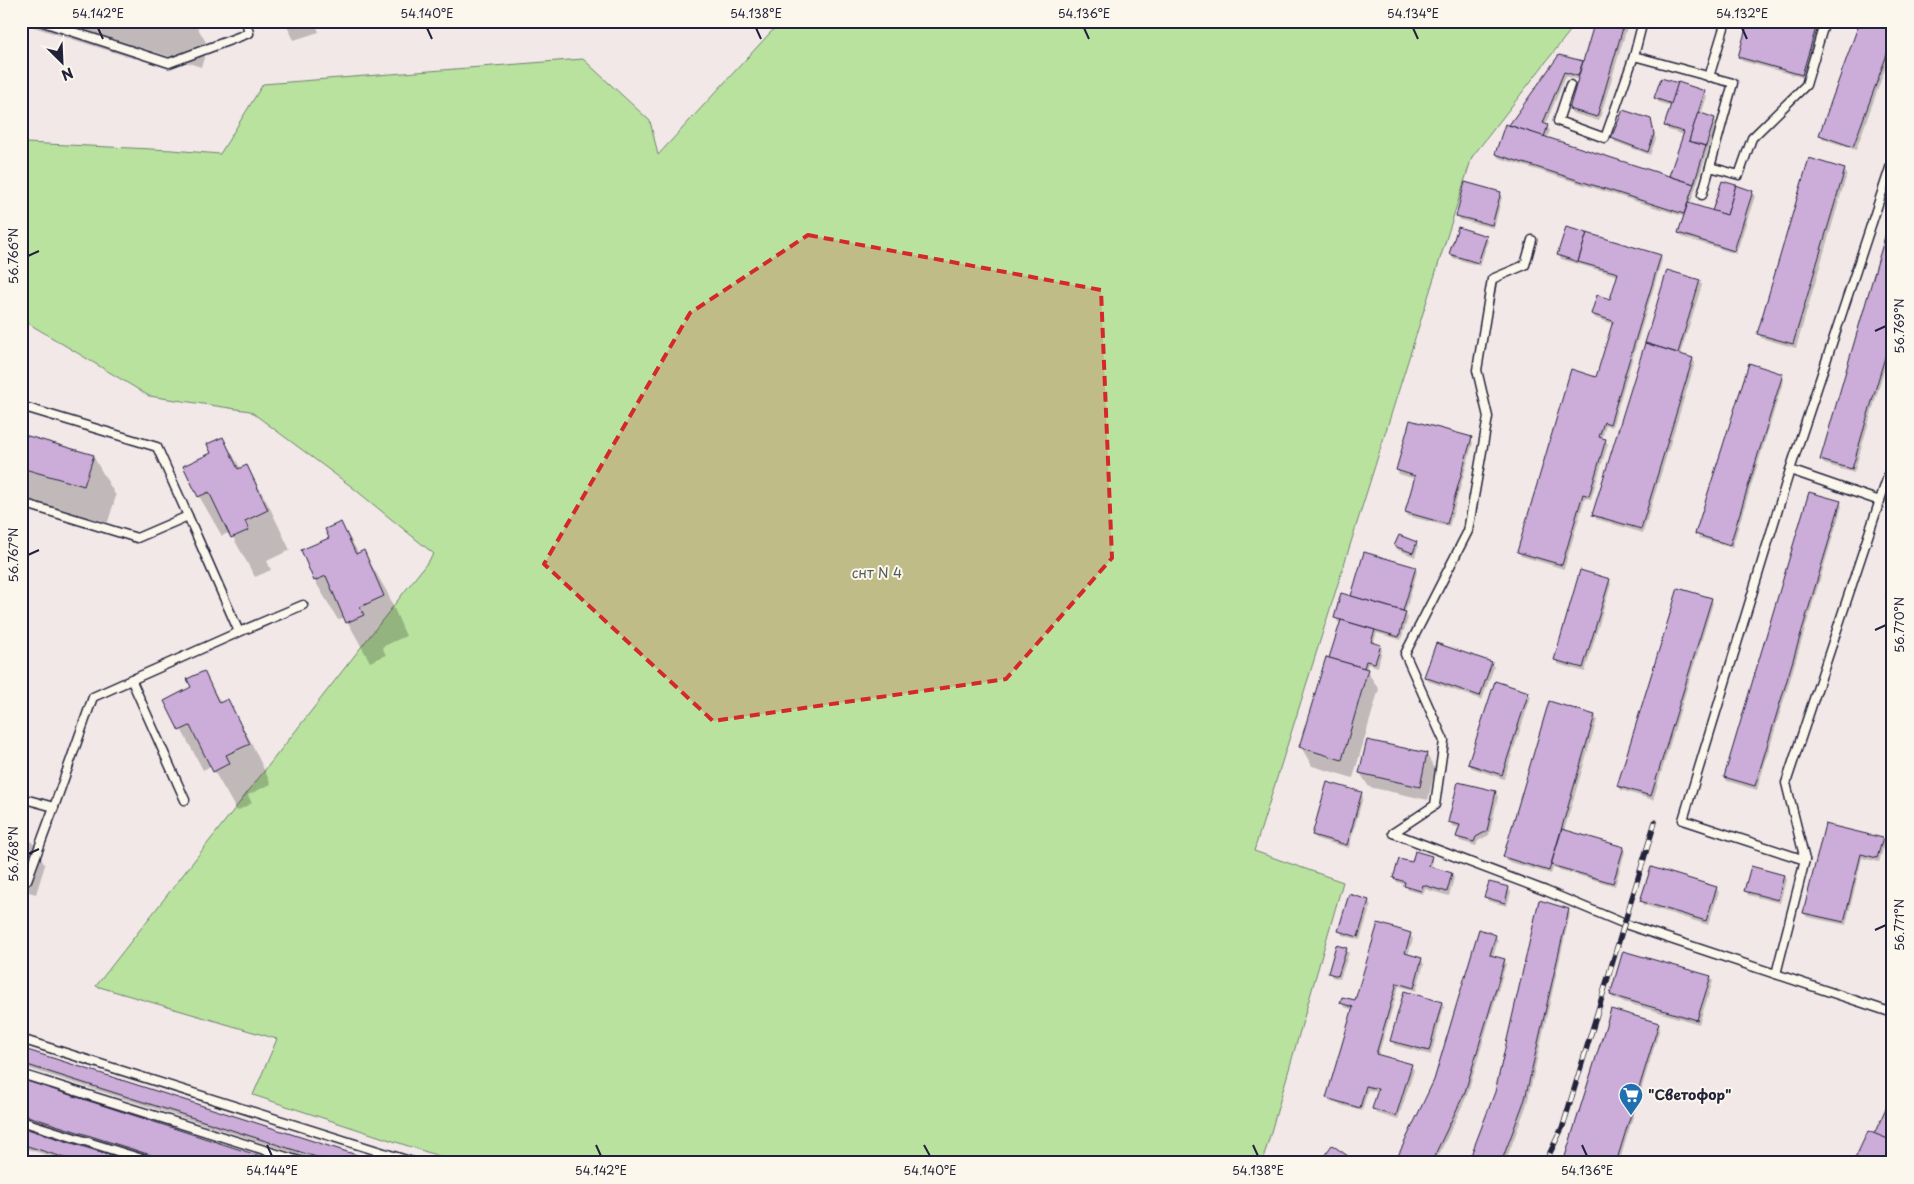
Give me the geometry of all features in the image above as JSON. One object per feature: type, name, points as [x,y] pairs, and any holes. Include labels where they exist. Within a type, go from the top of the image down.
[{"type":"lane","points":[[40,21],[169,63],[249,33],[246,21]]},
{"type":"lane","points":[[1570,85],[1558,121],[1605,138],[1634,56],[1643,21]]},
{"type":"lane","points":[[1709,77],[1726,21]]},
{"type":"lane","points":[[1710,167],[1739,175],[1752,138],[1806,85],[1825,21]]},
{"type":"lane","points":[[1634,56],[1733,83],[1702,195]]},
{"type":"lane","points":[[1805,860],[1683,820],[1790,470],[1893,159]]},
{"type":"lane","points":[[1532,240],[1525,265],[1492,279],[1478,370],[1488,417],[1468,531],[1406,654],[1444,741],[1436,805],[1393,833],[1546,891],[1625,924],[1893,1013]]},
{"type":"lane","points":[[21,406],[157,447],[239,632]]},
{"type":"lane","points":[[1776,974],[1805,860],[1786,783],[1893,461]]},
{"type":"lane","points":[[1790,470],[1880,501]]},
{"type":"lane","points":[[21,519],[26,504],[137,538],[188,516]]},
{"type":"lane","points":[[21,885],[27,880],[93,697],[303,605]]},
{"type":"lane","points":[[131,680],[185,800]]},
{"type":"lane","points":[[21,798],[54,807]]},
{"type":"lane","points":[[21,1039],[416,1163]]},
{"type":"lane","points":[[21,1074],[306,1163]]},
{"type":"lane","points":[[21,1121],[155,1163]]},
{"type":"lane","points":[[270,1163],[273,1152]]},
{"type":"highlighted area","points":[[808,235],[1101,290],[1112,558],[1006,679],[713,721],[544,564],[690,313]]},
{"type":"green space","name":"снт N 4","points":[[781,21],[1573,21],[1570,31],[1472,157],[1254,851],[1343,882],[1262,1163],[460,1163],[253,1095],[277,1039],[96,986],[434,554],[352,487],[250,411],[149,396],[21,319],[21,148],[26,143],[220,154],[263,84],[583,59],[650,121],[658,155]]},
{"type":"building","points":[[157,21],[180,21],[178,28]]},
{"type":"building","points":[[1595,21],[1625,21],[1597,117],[1569,109]]},
{"type":"building","points":[[1748,21],[1818,21],[1802,75],[1738,57]]},
{"type":"building","points":[[1860,21],[1893,21],[1893,38],[1853,147],[1819,135]]},
{"type":"building","points":[[1559,55],[1583,61],[1578,76],[1564,72],[1543,123],[1548,125],[1544,137],[1509,125]]},
{"type":"building","points":[[1661,78],[1678,83],[1672,104],[1654,98]]},
{"type":"building","points":[[1678,82],[1705,91],[1689,141],[1706,146],[1694,184],[1669,176],[1684,132],[1664,126]]},
{"type":"building","points":[[1623,110],[1651,119],[1654,134],[1648,152],[1611,138]]},
{"type":"building","points":[[1698,112],[1715,118],[1706,146],[1689,141]]},
{"type":"building","points":[[1505,124],[1694,184],[1684,214],[1495,154]]},
{"type":"building","points":[[1809,158],[1845,169],[1793,344],[1757,334]]},
{"type":"building","points":[[1722,181],[1736,185],[1727,215],[1712,211]]},
{"type":"building","points":[[1465,182],[1501,192],[1492,225],[1456,216]]},
{"type":"building","points":[[1736,185],[1753,191],[1734,251],[1678,233],[1688,203],[1727,215]]},
{"type":"building","points":[[1893,209],[1893,330],[1852,469],[1820,460]]},
{"type":"building","points":[[1458,227],[1487,236],[1478,263],[1449,254]]},
{"type":"building","points":[[1566,227],[1587,233],[1578,262],[1557,255]]},
{"type":"building","points":[[1587,233],[1661,255],[1610,424],[1604,422],[1599,437],[1606,439],[1589,496],[1583,494],[1562,565],[1517,552],[1571,369],[1596,377],[1613,321],[1591,314],[1597,295],[1610,299],[1618,273],[1578,262]]},
{"type":"building","points":[[1667,270],[1700,280],[1678,353],[1645,343]]},
{"type":"building","points":[[1645,343],[1693,358],[1641,529],[1592,515]]},
{"type":"building","points":[[1749,363],[1783,374],[1730,545],[1695,534]]},
{"type":"building","points":[[1410,420],[1472,437],[1447,524],[1405,512],[1415,476],[1396,470]]},
{"type":"building","points":[[21,434],[94,455],[84,486],[21,468]]},
{"type":"building","points":[[223,437],[238,469],[247,465],[268,510],[245,521],[249,530],[231,538],[209,492],[198,497],[183,466],[211,453],[207,444]]},
{"type":"building","points":[[1809,492],[1841,501],[1755,786],[1724,777]]},
{"type":"building","points":[[341,522],[356,554],[364,550],[384,596],[360,607],[364,615],[346,623],[326,576],[314,581],[301,550],[329,538],[325,529]]},
{"type":"building","points":[[1399,535],[1417,542],[1413,553],[1394,546]]},
{"type":"building","points":[[1364,552],[1416,567],[1403,611],[1351,596]]},
{"type":"building","points":[[1580,570],[1610,579],[1583,668],[1554,660]]},
{"type":"building","points":[[1893,575],[1893,599],[1886,597]]},
{"type":"building","points":[[1678,588],[1712,598],[1651,796],[1617,786]]},
{"type":"building","points":[[1341,593],[1406,612],[1399,637],[1334,618]]},
{"type":"building","points":[[1341,620],[1375,630],[1371,642],[1381,645],[1375,663],[1366,661],[1364,668],[1329,658]]},
{"type":"building","points":[[1436,643],[1492,662],[1480,696],[1424,677]]},
{"type":"building","points":[[1326,657],[1368,669],[1342,760],[1299,747]]},
{"type":"building","points":[[204,671],[219,703],[228,699],[250,744],[226,755],[230,763],[213,772],[190,726],[179,731],[164,701],[191,687],[187,679]]},
{"type":"building","points":[[1495,681],[1529,692],[1502,775],[1468,764]]},
{"type":"building","points":[[1549,701],[1595,715],[1549,871],[1503,857]]},
{"type":"building","points":[[1367,740],[1427,753],[1420,787],[1359,773]]},
{"type":"building","points":[[1327,782],[1362,792],[1347,845],[1312,835]]},
{"type":"building","points":[[1458,782],[1496,791],[1487,831],[1476,837],[1474,842],[1456,837],[1460,825],[1448,822]]},
{"type":"building","points":[[1825,824],[1883,838],[1877,858],[1861,854],[1844,922],[1803,913]]},
{"type":"building","points":[[1562,829],[1624,847],[1613,883],[1551,865]]},
{"type":"building","points":[[21,833],[30,836],[21,864]]},
{"type":"building","points":[[1415,851],[1432,856],[1429,866],[1452,873],[1447,892],[1423,885],[1421,891],[1404,886],[1405,882],[1393,878],[1399,859],[1412,862]]},
{"type":"building","points":[[1751,866],[1784,875],[1778,900],[1744,891]]},
{"type":"building","points":[[1651,867],[1717,887],[1706,921],[1640,901]]},
{"type":"building","points":[[1489,882],[1509,887],[1505,903],[1484,897]]},
{"type":"building","points":[[1349,894],[1369,900],[1358,937],[1338,931]]},
{"type":"building","points":[[1539,900],[1569,909],[1525,1099],[1501,1163],[1468,1163],[1495,1092]]},
{"type":"building","points":[[1378,923],[1411,933],[1405,953],[1422,958],[1414,988],[1397,983],[1376,1054],[1412,1064],[1396,1116],[1372,1109],[1378,1089],[1366,1086],[1360,1108],[1326,1098],[1353,1007],[1340,1003],[1342,997],[1355,1000]]},
{"type":"building","points":[[1479,929],[1496,935],[1490,955],[1505,959],[1465,1092],[1431,1163],[1402,1163],[1396,1160],[1434,1080]]},
{"type":"building","points":[[1336,945],[1347,948],[1338,976],[1328,973]]},
{"type":"building","points":[[1623,951],[1711,976],[1697,1020],[1610,995]]},
{"type":"building","points":[[1404,991],[1442,1002],[1429,1051],[1390,1041]]},
{"type":"building","points":[[1611,1009],[1659,1023],[1616,1163],[1563,1163]]},
{"type":"building","points":[[21,1048],[382,1163],[335,1163],[21,1063]]},
{"type":"building","points":[[21,1079],[263,1157],[261,1163],[176,1163],[21,1114]]},
{"type":"building","points":[[1893,1093],[1893,1141],[1874,1134]]},
{"type":"building","points":[[21,1127],[135,1163],[81,1163],[21,1144]]},
{"type":"building","points":[[1868,1131],[1893,1141],[1893,1154],[1889,1163],[1853,1163]]},
{"type":"building","points":[[1332,1145],[1358,1163],[1319,1163]]},
{"type":"railway","points":[[1545,1163],[1563,1126],[1655,822]]},
{"type":"place","name":"\"Светофор\"","points":[[1631,1116]]}]
